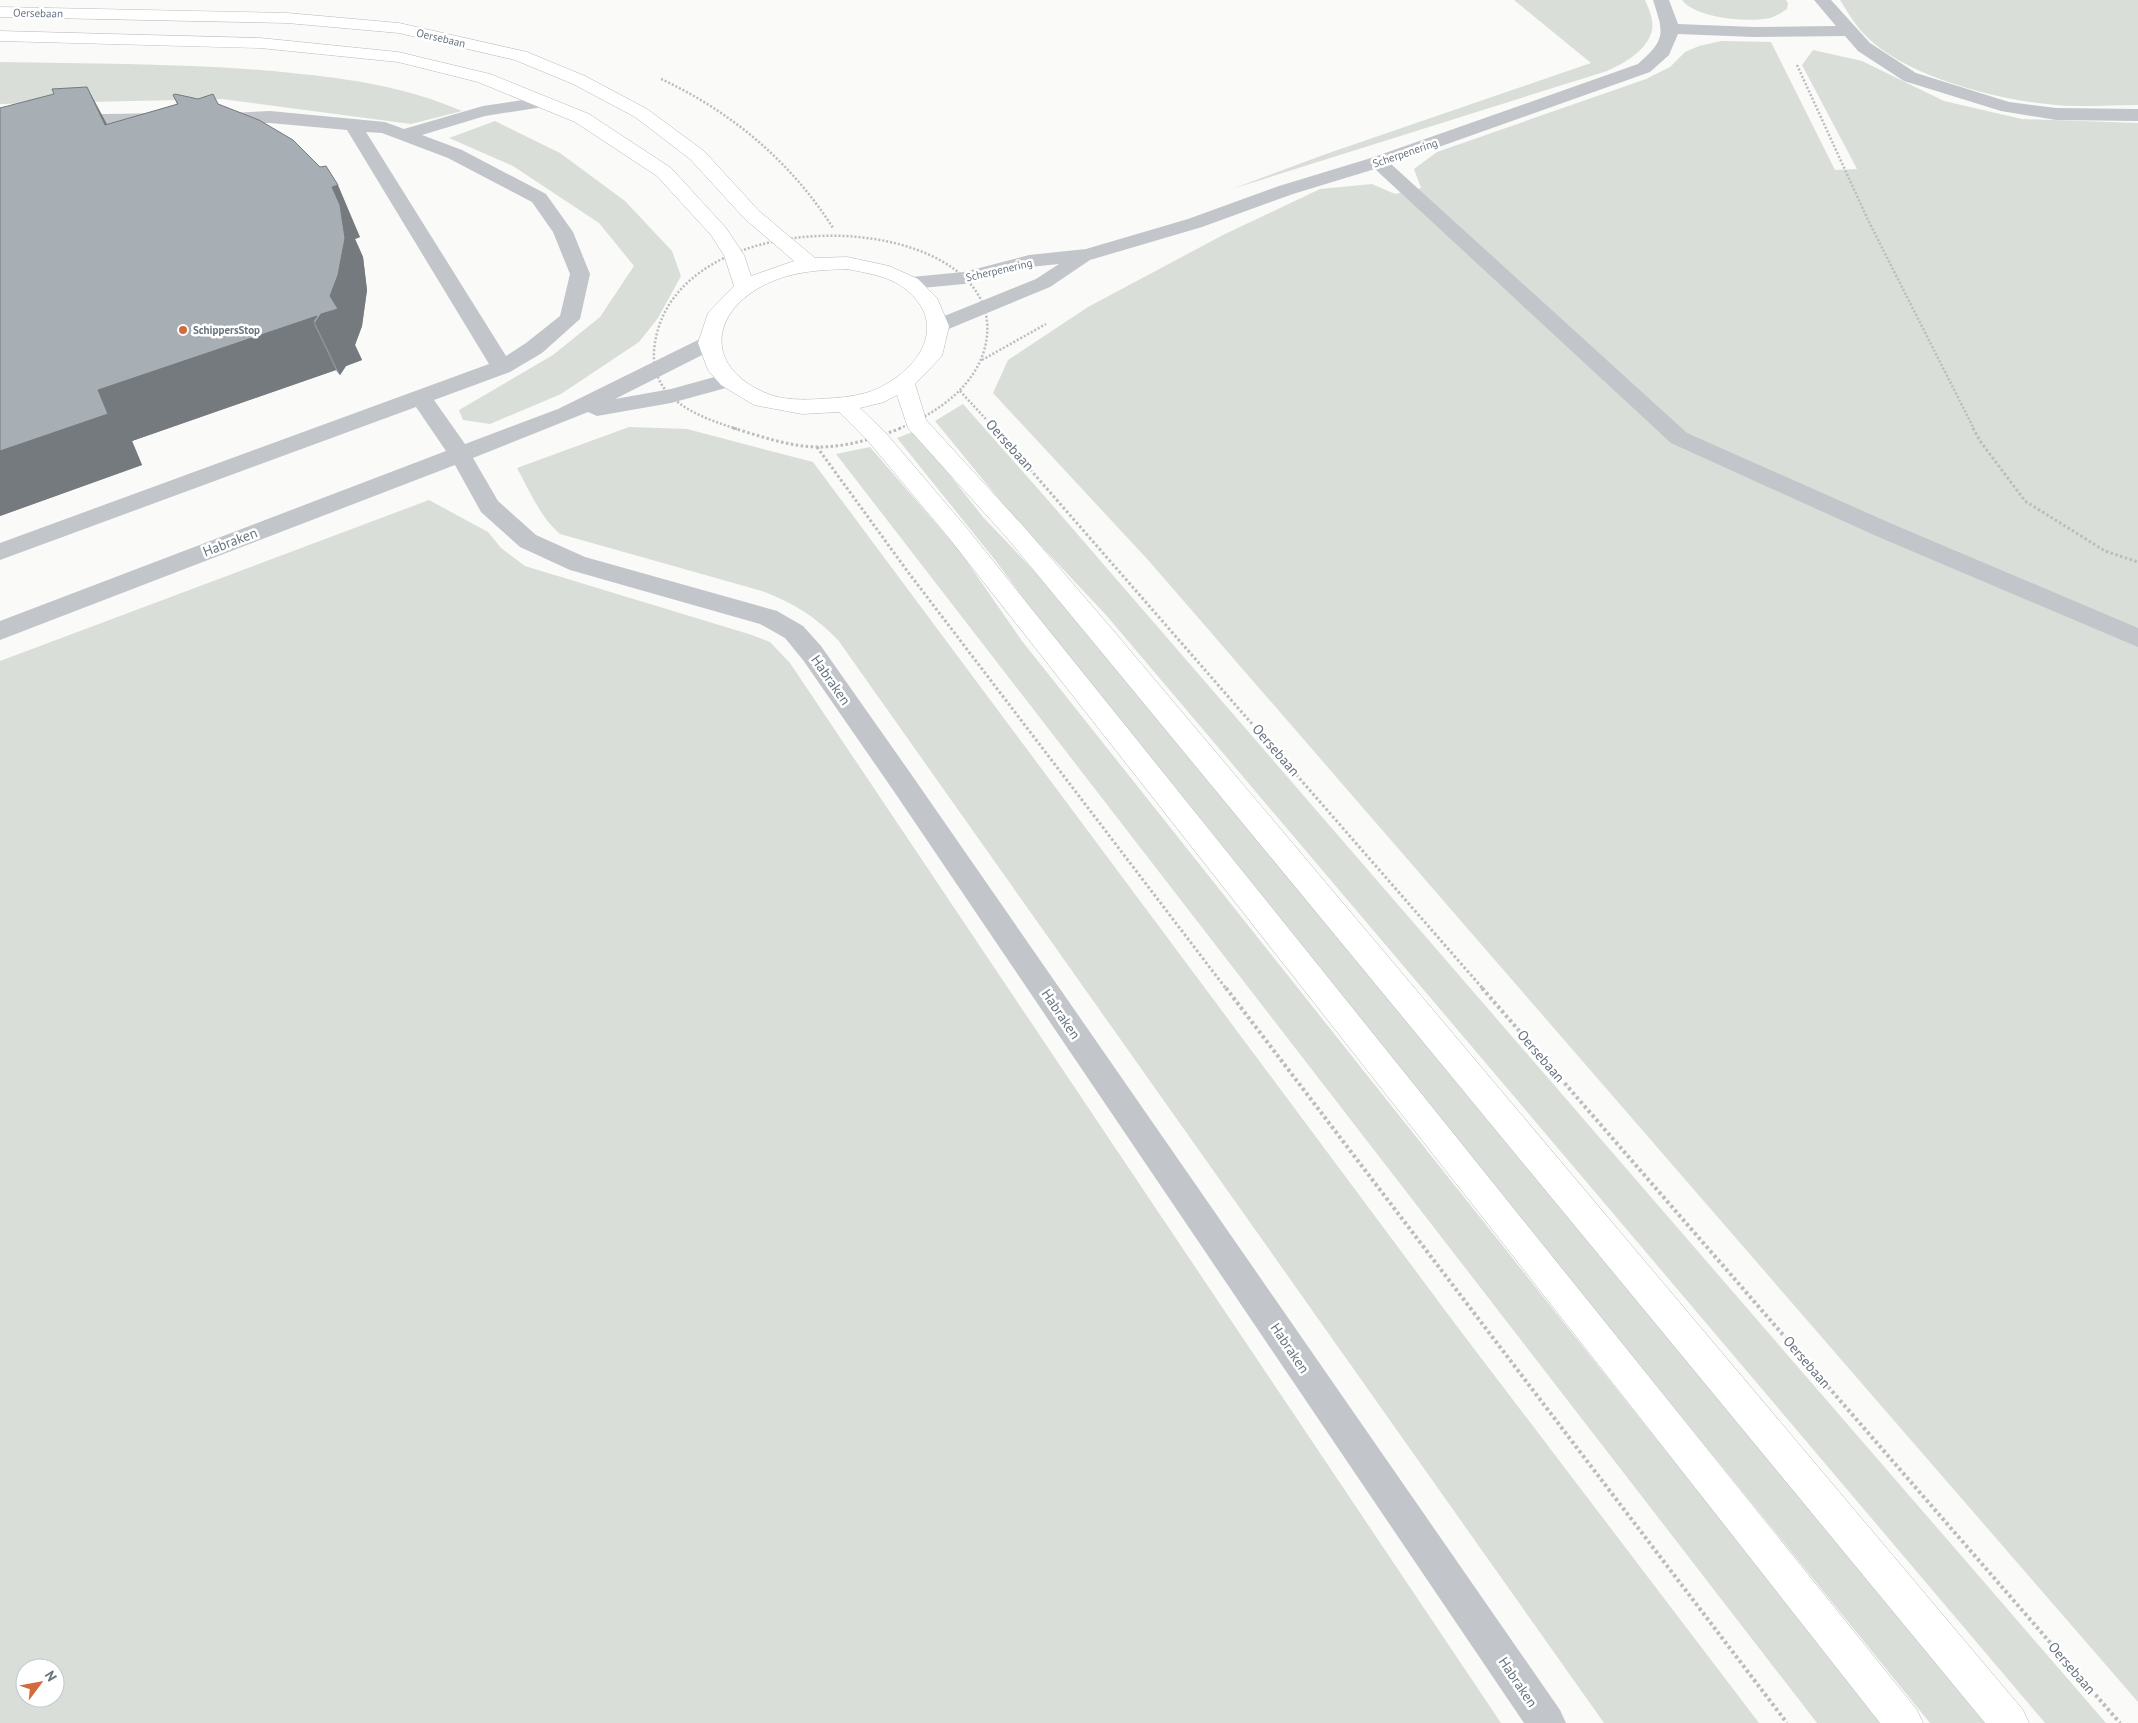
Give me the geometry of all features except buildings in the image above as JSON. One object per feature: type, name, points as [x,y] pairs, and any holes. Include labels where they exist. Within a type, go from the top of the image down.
[{"type":"main road","name":"Oersebaan","points":[[0,12],[287,18],[399,28],[521,56],[579,80],[641,114],[697,155],[779,240],[810,264]]},
{"type":"main road","name":"Oersebaan","points":[[0,36],[260,43],[398,57],[484,78],[582,118],[664,172],[719,232],[734,255],[745,288]]},
{"type":"main road","points":[[847,263],[882,270],[911,283],[930,303],[939,326],[931,356],[904,383],[876,397],[844,405],[802,407],[762,400],[729,380],[716,365],[710,344],[718,313],[745,288],[772,274],[810,264],[847,263]]},
{"type":"main road","points":[[904,383],[916,423],[1016,533],[1103,636],[2010,1723]]},
{"type":"main road","points":[[844,405],[877,437],[957,532],[1904,1723]]},
{"type":"street","points":[[1661,0],[1672,29],[1754,32],[1849,31]]},
{"type":"street","points":[[1822,0],[1864,47],[1910,77],[2007,107],[2056,114],[2138,115]]},
{"type":"street","name":"Scherpenering","points":[[911,283],[964,278],[1029,261],[1088,255],[1195,223],[1286,190],[1378,162],[1644,68],[1663,51],[1672,29]]},
{"type":"street","points":[[402,135],[483,111],[543,102]]},
{"type":"street","points":[[0,122],[270,117],[385,128],[455,154],[539,198],[563,232],[580,274],[570,319],[534,348],[502,367],[0,552]]},
{"type":"street","points":[[353,125],[502,367]]},
{"type":"street","points":[[1378,162],[1679,438],[1882,529],[2138,638]]},
{"type":"street","name":"Scherpenering","points":[[939,326],[1043,283],[1088,255]]},
{"type":"street","name":"Habraken","points":[[0,631],[566,414],[710,344]]},
{"type":"street","name":"Habraken","points":[[566,414],[671,396],[729,380]]},
{"type":"street","points":[[420,397],[460,454]]},
{"type":"street","name":"Habraken","points":[[460,454],[489,506],[528,541],[578,564],[768,617],[794,632],[812,653],[908,790],[1547,1723]]},
{"type":"path","points":[[1780,31],[1868,220],[1980,441],[2025,501],[2105,551],[2138,562]]},
{"type":"path","points":[[653,339],[655,370],[662,385],[671,396],[701,419],[750,433],[817,447],[848,444],[877,437],[916,423],[960,391],[982,360],[988,333],[983,307],[976,292],[964,278],[946,263],[923,251],[882,239],[838,234],[779,240],[734,255],[700,273],[677,293],[661,315]]},
{"type":"path","name":"Oersebaan","points":[[960,391],[1042,481],[2120,1723]]},
{"type":"path","points":[[817,447],[914,580],[1788,1723]]},
{"type":"shaded area","points":[[1514,0],[1645,0],[1652,18],[1652,30],[1646,44],[1640,50],[1607,71],[1232,189],[1326,154],[1591,63]]},
{"type":"shaded area","points":[[1682,0],[1786,0],[1788,3],[1787,9],[1775,16],[1749,20],[1710,15],[1698,11]]},
{"type":"shaded area","points":[[1840,0],[2138,0],[2138,105],[2081,106],[2025,101],[1975,90],[1924,73],[1901,62],[1881,49],[1864,34]]},
{"type":"shaded area","points":[[1721,41],[1771,42],[1835,170],[1857,169],[1802,65],[1813,50],[1862,61],[1944,101],[2022,119],[2138,123],[2138,1702],[1149,561],[993,393],[1008,360],[1088,307],[1223,235],[1320,189],[1372,184],[1395,194],[1421,188],[1414,169],[1437,152],[1646,79],[1670,67],[1685,52],[1699,46]]},
{"type":"shaded area","points":[[0,62],[183,66],[292,73],[378,85],[420,96],[462,111],[411,124],[222,99],[0,104]]},
{"type":"shaded area","points":[[495,121],[560,153],[625,201],[672,251],[681,276],[658,318],[639,342],[561,394],[490,424],[463,420],[459,410],[553,355],[600,317],[634,266],[599,223],[513,166],[449,138]]},
{"type":"shaded area","points":[[963,404],[2106,1723],[2045,1723],[1106,615],[1012,515],[935,421]]},
{"type":"shaded area","points":[[629,427],[687,429],[813,462],[1456,1325],[1759,1723],[1604,1723],[838,640],[803,611],[784,600],[762,591],[560,534],[553,527],[536,503],[517,468]]},
{"type":"shaded area","points":[[915,431],[983,517],[1058,596],[1994,1723],[1930,1723],[1086,682],[995,560],[897,438]]},
{"type":"shaded area","points":[[870,447],[959,550],[1022,641],[1882,1723],[1817,1723],[836,454]]},
{"type":"shaded area","points":[[429,500],[488,532],[501,548],[525,566],[752,635],[770,642],[790,663],[1501,1723],[0,1723],[0,661]]},
{"type":"place","name":"SchippersStop","points":[[183,330]]}]
